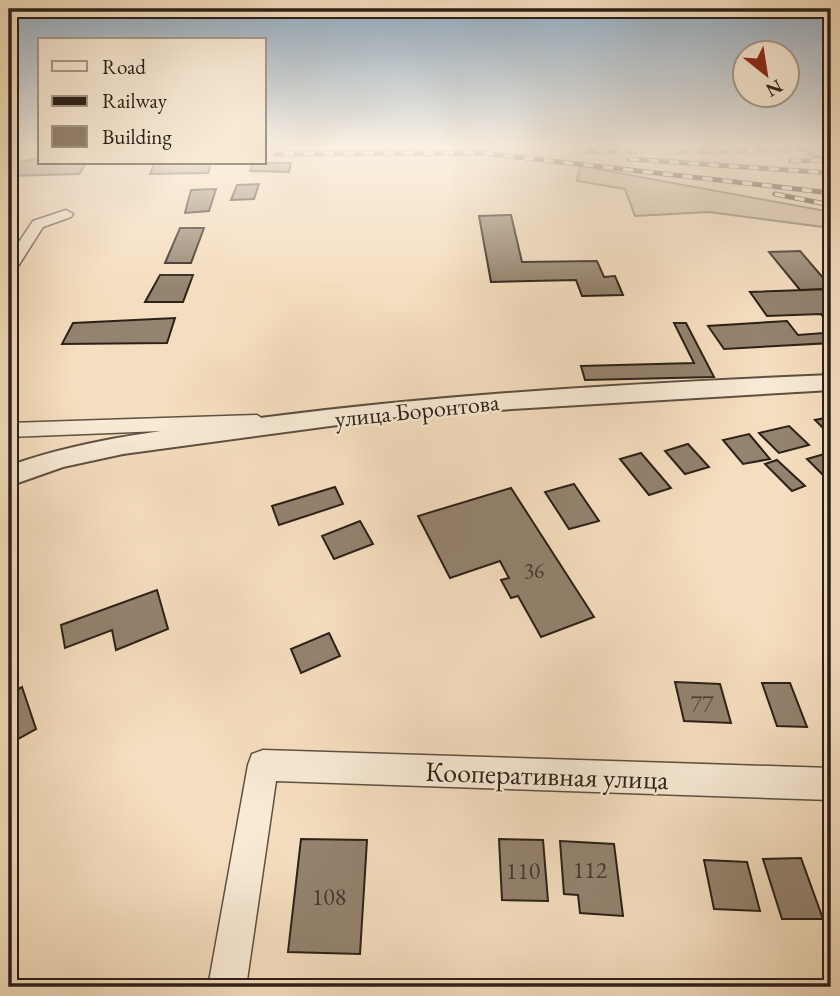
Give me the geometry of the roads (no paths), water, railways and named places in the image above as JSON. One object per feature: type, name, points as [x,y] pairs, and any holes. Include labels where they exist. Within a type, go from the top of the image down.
[{"type":"street","points":[[9,268],[38,224],[66,214]]},
{"type":"street","name":"улица Боронтова","points":[[9,476],[59,458],[123,445],[412,407],[831,382]]},
{"type":"street","points":[[9,430],[316,421]]},
{"type":"street","name":"Кооперативная улица","points":[[228,987],[263,765],[831,784]]},
{"type":"railway","points":[[777,194],[831,205]]}]
